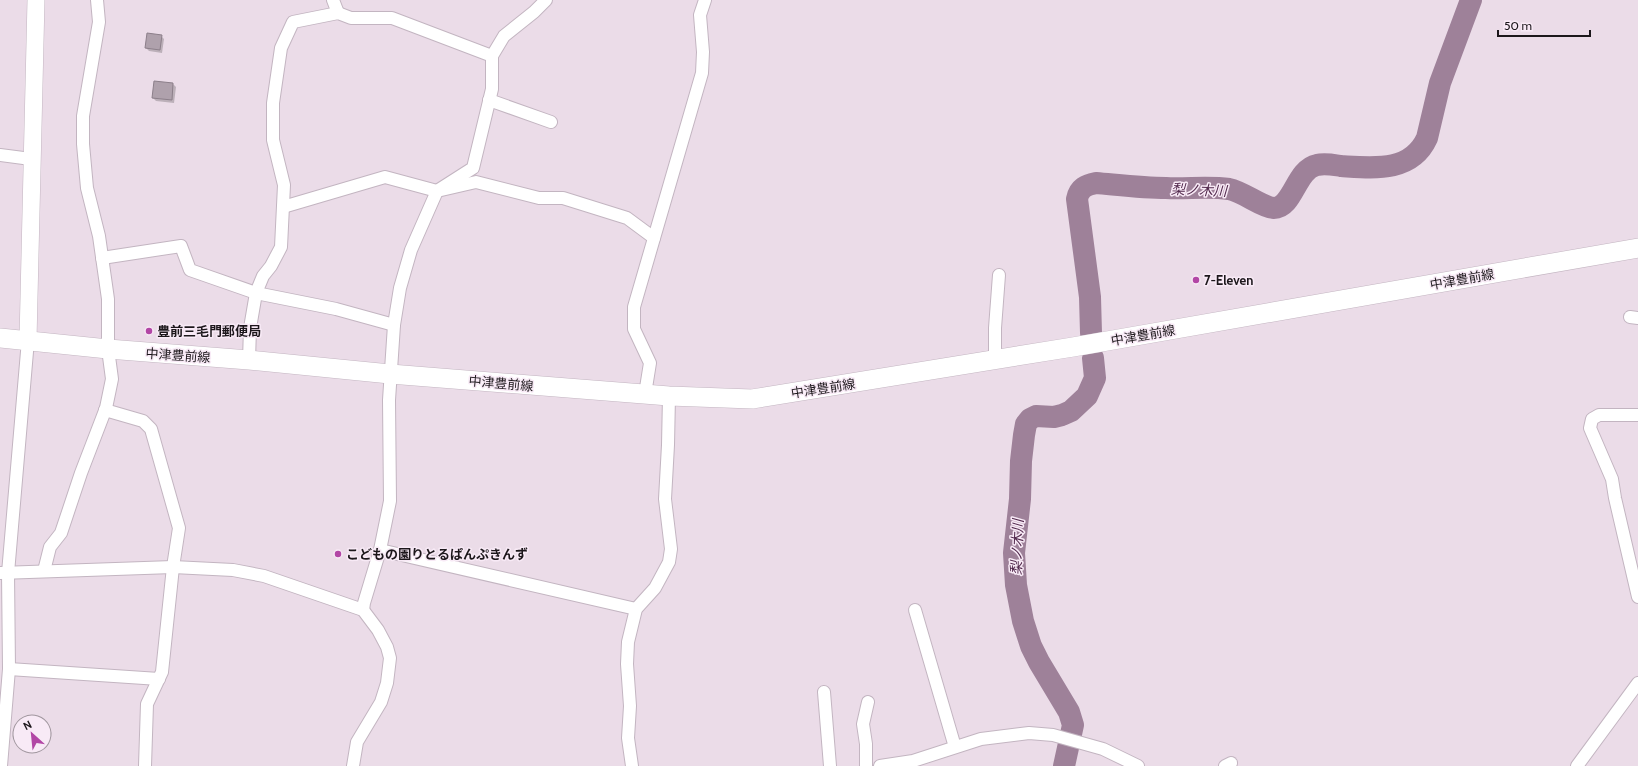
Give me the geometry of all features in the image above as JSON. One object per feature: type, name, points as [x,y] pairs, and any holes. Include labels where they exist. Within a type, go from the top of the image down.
[{"type":"main road","name":"中津豊前線","points":[[0,338],[108,350],[249,360],[390,374],[669,396],[752,399],[995,359],[1638,248]]},
{"type":"street","points":[[1,766],[9,669],[4,573],[28,340],[31,242],[31,159],[36,0]]},
{"type":"street","points":[[44,571],[50,547],[61,533],[81,473],[106,410],[112,379],[108,350],[108,299],[99,236],[87,188],[83,144],[83,116],[99,22],[98,0]]},
{"type":"street","points":[[333,0],[338,13]]},
{"type":"street","points":[[363,610],[380,550],[390,501],[389,400],[394,325],[400,288],[411,250],[437,191],[473,168],[492,89],[492,56],[504,36],[534,12],[546,0]]},
{"type":"street","points":[[645,394],[650,363],[634,329],[634,307],[702,73],[703,52],[700,15],[705,0]]},
{"type":"street","points":[[249,360],[250,328],[256,293],[263,276],[271,266],[281,247],[284,185],[273,140],[273,103],[281,48],[292,22],[338,13],[351,18],[392,18],[492,56]]},
{"type":"street","points":[[489,100],[551,122]]},
{"type":"street","points":[[0,155],[31,159]]},
{"type":"street","points":[[283,207],[385,177],[437,191],[476,182],[539,198],[563,198],[627,218],[654,238]]},
{"type":"street","points":[[102,258],[181,246],[190,270],[256,293],[336,309],[394,325]]},
{"type":"street","points":[[995,359],[998,275]]},
{"type":"street","points":[[632,766],[628,738],[630,706],[627,664],[628,642],[636,609],[655,588],[669,562],[671,549],[665,499],[669,396]]},
{"type":"street","points":[[106,410],[143,421],[151,429],[179,528],[173,567],[162,672],[147,704],[145,766]]},
{"type":"street","points":[[1638,415],[1600,414],[1592,419],[1590,428],[1598,450],[1612,479],[1638,597]]},
{"type":"street","points":[[380,550],[636,609]]},
{"type":"street","points":[[4,573],[173,567],[233,570],[264,576],[363,610],[378,630],[387,647],[390,658],[387,683],[381,702],[357,742],[353,766]]},
{"type":"street","points":[[915,610],[955,747]]},
{"type":"street","points":[[9,669],[159,679]]},
{"type":"street","points":[[1577,766],[1638,683]]},
{"type":"street","points":[[824,692],[830,766]]},
{"type":"street","points":[[866,766],[866,744],[863,724],[868,702]]},
{"type":"street","points":[[880,766],[913,761],[981,739],[1029,733],[1053,735],[1103,749],[1138,766]]},
{"type":"building","points":[[147,33],[162,35],[160,50],[145,48]]},
{"type":"building","points":[[154,81],[173,83],[172,100],[152,98]]},
{"type":"waterway","name":"梨ノ木川","points":[[1091,333],[1090,297],[1077,199],[1081,190],[1096,183],[1157,188],[1221,188],[1241,193],[1264,205],[1274,208],[1286,202],[1304,173],[1317,165],[1326,164],[1353,167],[1378,167],[1401,163],[1420,149],[1427,138],[1440,83],[1471,0]]},
{"type":"waterway","name":"梨ノ木川","points":[[1064,766],[1073,725],[1069,712],[1031,646],[1023,621],[1016,585],[1014,553],[1020,499],[1021,461],[1026,424],[1030,419],[1036,416],[1054,417],[1071,411],[1087,396],[1095,378],[1093,358]]},
{"type":"place","name":"7-Eleven","points":[[1196,280]]},
{"type":"place","name":"豊前三毛門郵便局","points":[[149,331]]},
{"type":"place","name":"こどもの園りとるぱんぷきんず","points":[[338,554]]}]
